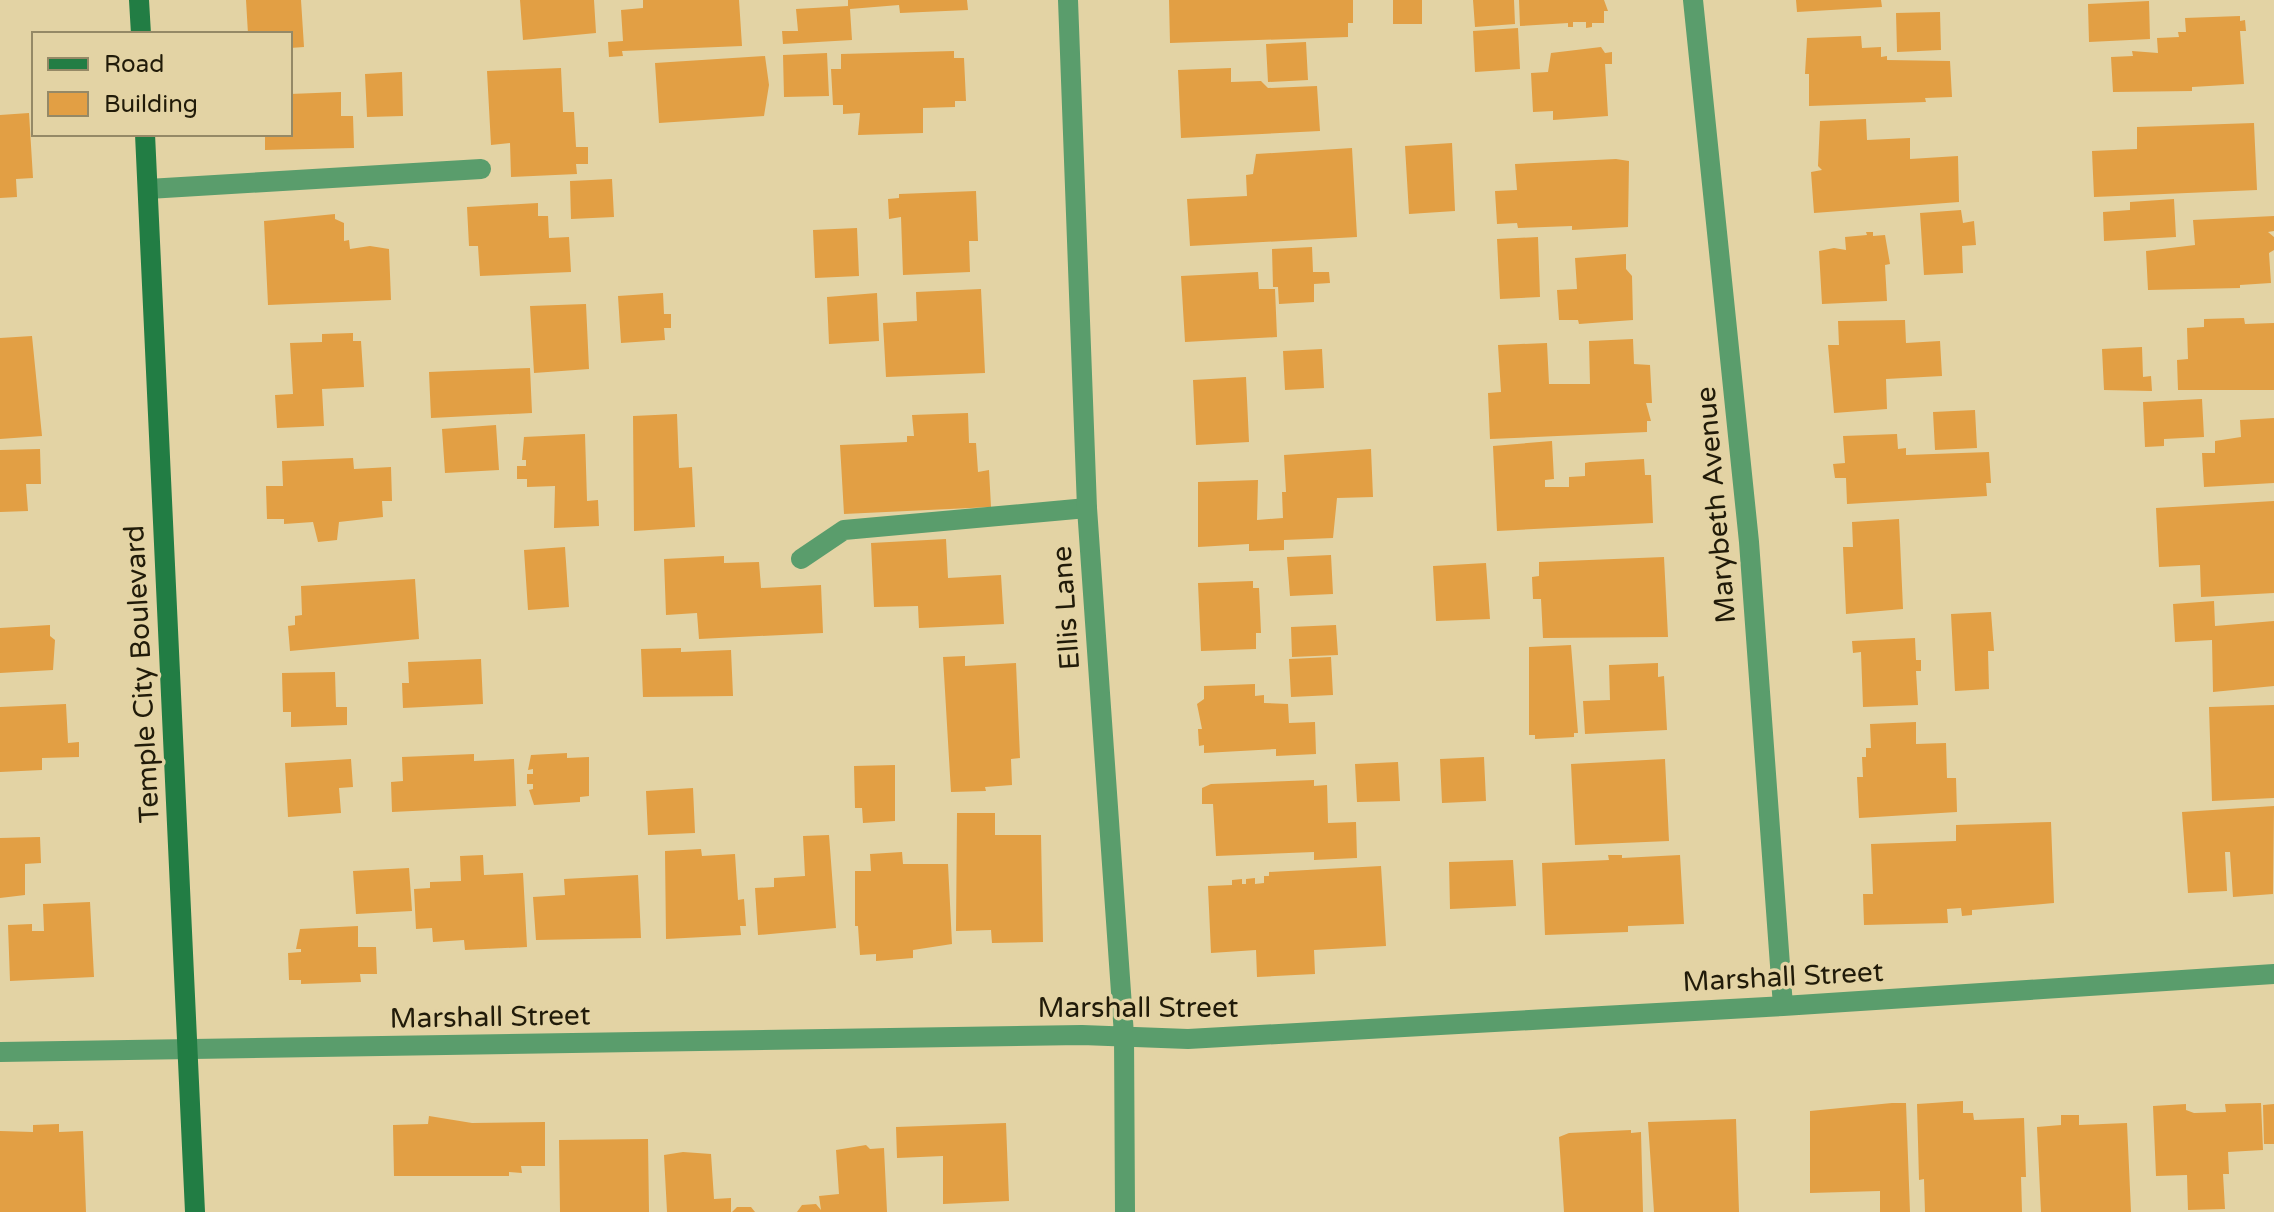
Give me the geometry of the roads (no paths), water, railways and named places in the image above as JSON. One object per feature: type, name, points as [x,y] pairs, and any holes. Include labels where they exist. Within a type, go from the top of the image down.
[{"type":"main road","points":[[139,0],[141,32]]},
{"type":"main road","name":"Temple City Boulevard","points":[[145,136],[195,1212]]},
{"type":"street","name":"Ellis Lane","points":[[1068,0],[1087,508],[1124,1035],[1125,1212]]},
{"type":"street","name":"Marybeth Avenue","points":[[1693,0],[1749,542],[1783,1006]]},
{"type":"street","points":[[148,189],[481,169]]},
{"type":"street","points":[[801,559],[844,530],[1087,508]]},
{"type":"street","name":"Marshall Street","points":[[0,1052],[1124,1035],[1188,1039],[1783,1006],[2274,974]]}]
